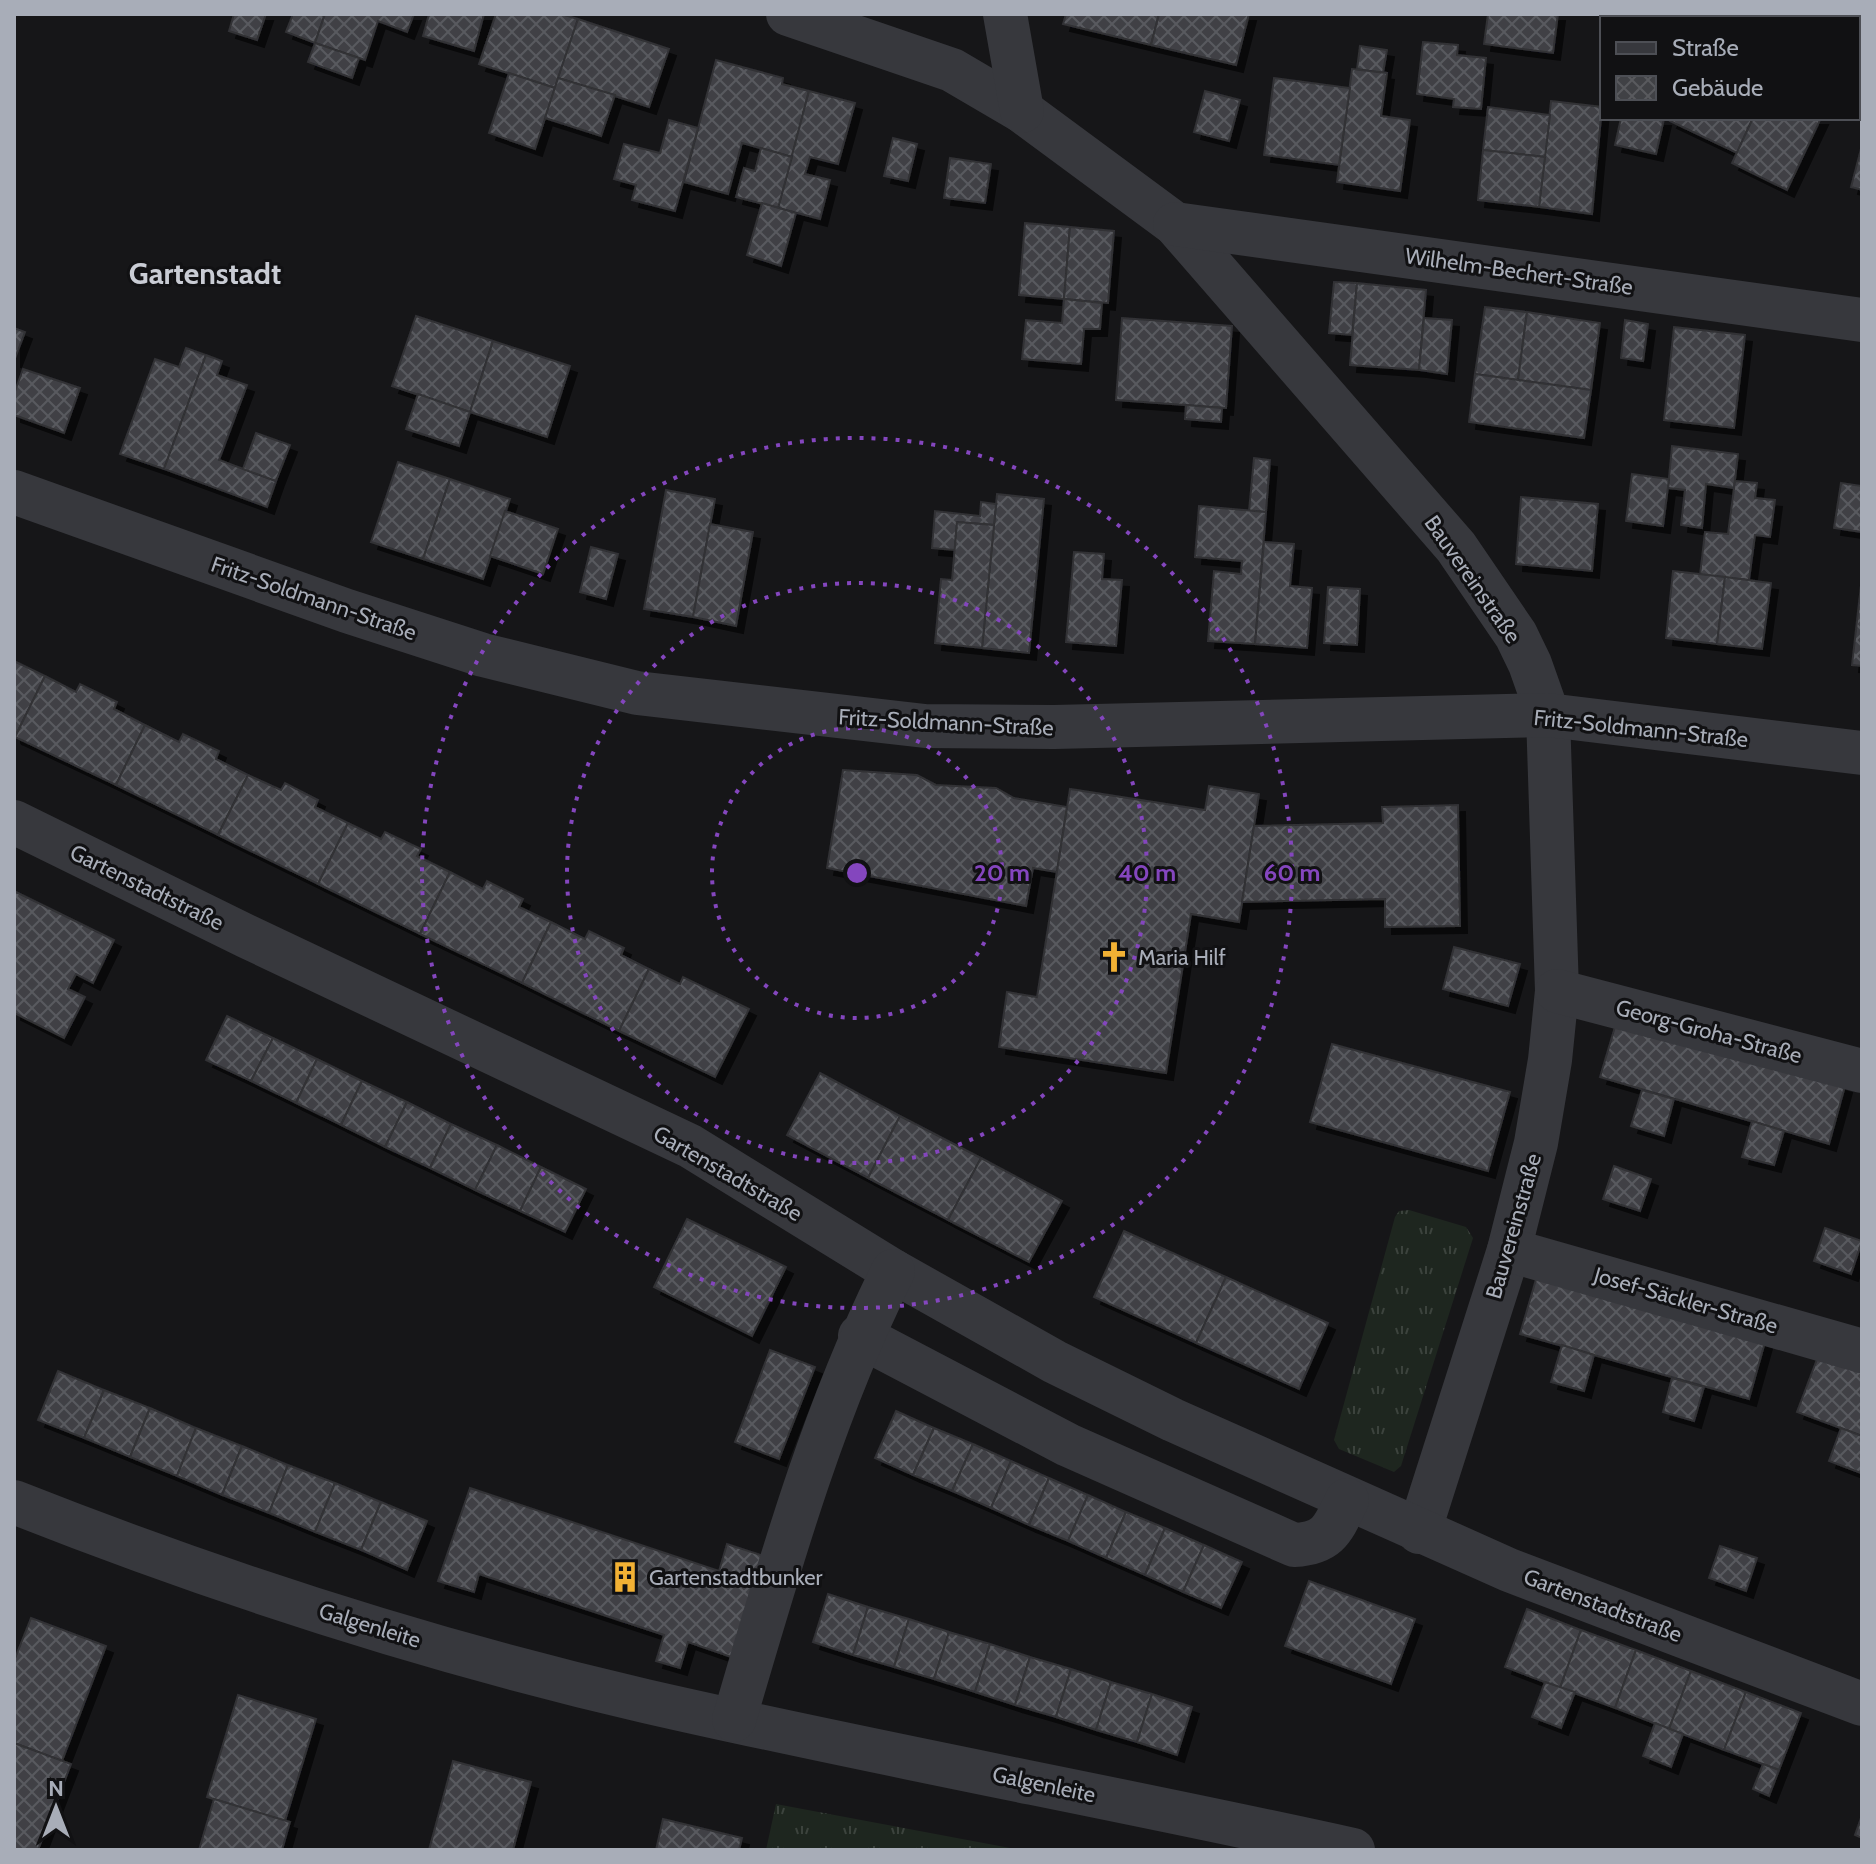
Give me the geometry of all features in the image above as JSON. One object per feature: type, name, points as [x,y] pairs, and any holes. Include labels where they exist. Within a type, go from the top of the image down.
[{"type":"street","points":[[788,14],[952,70],[1022,111]]},
{"type":"street","points":[[1005,14],[1022,111]]},
{"type":"street","name":"Bauvereinstraße","points":[[1022,111],[1175,224],[1456,547],[1516,635],[1548,715],[1557,991],[1536,1143],[1509,1250],[1419,1532]]},
{"type":"street","name":"Wilhelm-Bechert-Straße","points":[[1175,224],[1862,320]]},
{"type":"street","name":"Fritz-Soldmann-Straße","points":[[14,492],[347,611],[483,655],[637,693],[925,726],[1054,727],[1548,715],[1862,753]]},
{"type":"street","name":"Gartenstadtstraße","points":[[14,822],[248,937],[690,1146],[893,1271],[1055,1362],[1419,1532],[1862,1704]]},
{"type":"street","name":"Georg-Groha-Straße","points":[[1557,991],[1862,1071]]},
{"type":"street","name":"Josef-Säckler-Straße","points":[[1509,1250],[1862,1351]]},
{"type":"street","points":[[734,1720],[823,1431],[860,1336],[893,1271]]},
{"type":"street","points":[[860,1336],[1068,1445],[1294,1545],[1313,1544],[1331,1532],[1347,1500]]},
{"type":"street","name":"Galgenleite","points":[[14,1502],[163,1561],[384,1630],[643,1700],[1353,1850]]},
{"type":"green space","points":[[1409,1210],[1466,1227],[1473,1238],[1401,1466],[1394,1472],[1339,1449],[1334,1440],[1395,1217],[1399,1211]]},
{"type":"green space","points":[[776,1804],[1021,1850],[766,1850]]},
{"type":"building","points":[[234,14],[266,14],[257,40],[229,31]]},
{"type":"building","points":[[293,14],[325,14],[315,43],[286,32]]},
{"type":"building","points":[[325,14],[414,14],[407,32],[378,21],[365,60],[315,43]]},
{"type":"building","points":[[429,14],[484,14],[474,51],[423,36]]},
{"type":"building","points":[[496,14],[561,14],[578,19],[555,88],[479,64]]},
{"type":"building","points":[[1066,14],[1159,14],[1151,45],[1063,24]]},
{"type":"building","points":[[1159,14],[1249,14],[1236,65],[1151,45]]},
{"type":"building","points":[[1488,14],[1558,14],[1553,53],[1484,44]]},
{"type":"building","points":[[578,19],[669,49],[649,107],[558,78]]},
{"type":"building","points":[[1423,42],[1458,45],[1457,55],[1486,58],[1481,109],[1453,107],[1454,99],[1417,94]]},
{"type":"building","points":[[315,43],[359,58],[352,78],[308,62]]},
{"type":"building","points":[[1360,46],[1387,50],[1383,73],[1357,69]]},
{"type":"building","points":[[716,60],[783,78],[782,84],[809,91],[792,157],[742,143],[728,194],[684,182]]},
{"type":"building","points":[[1352,69],[1387,73],[1381,116],[1410,120],[1400,191],[1337,182]]},
{"type":"building","points":[[509,73],[555,88],[535,149],[489,133]]},
{"type":"building","points":[[558,78],[615,95],[601,136],[545,118]]},
{"type":"building","points":[[1274,78],[1350,88],[1339,165],[1264,155]]},
{"type":"building","points":[[809,91],[855,103],[838,164],[810,157],[805,174],[830,180],[820,219],[778,208]]},
{"type":"building","points":[[1205,91],[1240,100],[1229,141],[1194,132]]},
{"type":"building","points":[[1551,101],[1600,107],[1592,214],[1539,207]]},
{"type":"building","points":[[1488,107],[1550,115],[1545,157],[1483,150]]},
{"type":"building","points":[[669,120],[698,128],[675,211],[632,200],[636,185],[614,179],[624,144],[660,153]]},
{"type":"building","points":[[1621,120],[1664,120],[1656,154],[1615,145]]},
{"type":"building","points":[[1671,120],[1752,120],[1737,153]]},
{"type":"building","points":[[1752,120],[1820,120],[1787,190],[1732,163]]},
{"type":"building","points":[[893,138],[917,144],[908,181],[884,176]]},
{"type":"building","points":[[1862,145],[1862,190],[1851,187]]},
{"type":"building","points":[[761,148],[792,157],[778,208],[736,197],[744,168],[755,171]]},
{"type":"building","points":[[1483,150],[1545,157],[1539,207],[1478,200]]},
{"type":"building","points":[[950,158],[991,164],[985,203],[944,198]]},
{"type":"building","points":[[762,203],[796,213],[781,266],[747,255]]},
{"type":"building","points":[[1025,223],[1070,227],[1064,299],[1019,295]]},
{"type":"building","points":[[1070,227],[1114,231],[1108,303],[1064,299]]},
{"type":"building","points":[[1334,282],[1357,283],[1352,335],[1329,333]]},
{"type":"building","points":[[1357,283],[1426,290],[1419,370],[1350,365]]},
{"type":"building","points":[[1064,299],[1102,303],[1100,329],[1084,329],[1081,364],[1022,359],[1026,320],[1062,323]]},
{"type":"building","points":[[1485,307],[1527,312],[1518,380],[1475,374]]},
{"type":"building","points":[[1527,312],[1600,323],[1591,390],[1518,380]]},
{"type":"building","points":[[416,316],[493,341],[470,412],[392,386]]},
{"type":"building","points":[[1122,318],[1232,326],[1226,408],[1116,400]]},
{"type":"building","points":[[1424,318],[1452,320],[1447,374],[1419,370]]},
{"type":"building","points":[[1625,320],[1648,324],[1643,361],[1621,358]]},
{"type":"building","points":[[1674,327],[1745,335],[1734,428],[1664,420]]},
{"type":"building","points":[[14,328],[25,332],[14,361]]},
{"type":"building","points":[[493,341],[570,366],[547,437],[470,412]]},
{"type":"building","points":[[186,348],[206,355],[164,469],[120,454],[155,359],[179,367]]},
{"type":"building","points":[[206,355],[222,361],[217,375],[247,385],[219,460],[276,481],[267,507],[164,469]]},
{"type":"building","points":[[23,369],[80,388],[64,433],[14,415],[14,394]]},
{"type":"building","points":[[1475,374],[1591,390],[1584,438],[1469,422]]},
{"type":"building","points":[[418,394],[470,412],[459,446],[406,429]]},
{"type":"building","points":[[1186,405],[1222,408],[1221,422],[1185,419]]},
{"type":"building","points":[[256,433],[290,445],[276,481],[243,469]]},
{"type":"building","points":[[1672,446],[1738,454],[1734,488],[1706,484],[1702,528],[1681,525],[1685,490],[1668,488]]},
{"type":"building","points":[[1254,458],[1270,460],[1266,512],[1249,511]]},
{"type":"building","points":[[398,462],[450,479],[423,559],[371,542]]},
{"type":"building","points":[[1632,474],[1669,479],[1663,526],[1626,521]]},
{"type":"building","points":[[450,479],[510,499],[483,579],[423,559]]},
{"type":"building","points":[[1735,481],[1757,483],[1755,498],[1775,500],[1770,537],[1755,535],[1749,580],[1700,575],[1705,532],[1728,534]]},
{"type":"building","points":[[1841,483],[1862,486],[1862,532],[1834,528]]},
{"type":"building","points":[[666,490],[715,499],[693,617],[644,609]]},
{"type":"building","points":[[997,494],[1044,499],[1029,653],[982,648]]},
{"type":"building","points":[[1521,497],[1598,504],[1592,571],[1516,564]]},
{"type":"building","points":[[981,502],[996,504],[994,525],[957,522],[955,550],[932,548],[935,511],[980,516]]},
{"type":"building","points":[[1199,506],[1266,512],[1255,644],[1208,641],[1214,571],[1241,574],[1242,561],[1195,557]]},
{"type":"building","points":[[505,511],[558,529],[543,574],[490,556]]},
{"type":"building","points":[[957,522],[994,525],[982,648],[935,643],[941,579],[952,580]]},
{"type":"building","points":[[710,524],[753,532],[736,626],[693,617]]},
{"type":"building","points":[[1264,542],[1294,544],[1290,586],[1312,588],[1307,648],[1255,644]]},
{"type":"building","points":[[591,547],[618,554],[606,599],[580,592]]},
{"type":"building","points":[[1074,552],[1104,554],[1102,579],[1122,580],[1116,646],[1066,642]]},
{"type":"building","points":[[1673,571],[1725,577],[1717,644],[1666,638]]},
{"type":"building","points":[[1862,576],[1862,666],[1852,665]]},
{"type":"building","points":[[1725,577],[1771,583],[1762,649],[1717,644]]},
{"type":"building","points":[[1328,587],[1360,589],[1357,645],[1324,643]]},
{"type":"building","points":[[14,661],[45,676],[15,737],[14,736]]},
{"type":"building","points":[[45,676],[76,692],[80,684],[117,702],[114,709],[145,725],[116,785],[15,737]]},
{"type":"building","points":[[145,725],[179,742],[183,734],[219,751],[216,759],[248,775],[218,835],[116,785]]},
{"type":"building","points":[[843,770],[917,775],[936,785],[996,788],[1014,798],[1067,807],[1057,872],[1033,868],[1026,906],[827,868]]},
{"type":"building","points":[[248,775],[281,790],[285,783],[318,800],[315,807],[348,823],[318,884],[218,835]]},
{"type":"building","name":"Maria Hilf","points":[[1209,786],[1259,794],[1239,922],[1191,914],[1166,1073],[999,1047],[1007,992],[1037,997],[1070,789],[1205,810]]},
{"type":"building","points":[[1458,805],[1460,926],[1385,927],[1385,899],[1242,902],[1254,826],[1383,823],[1382,807]]},
{"type":"building","points":[[348,823],[381,839],[385,832],[421,849],[417,856],[450,872],[420,934],[318,884]]},
{"type":"building","points":[[450,872],[483,889],[487,881],[523,899],[519,907],[551,922],[522,983],[420,934]]},
{"type":"building","points":[[14,891],[114,940],[93,983],[76,974],[68,989],[85,997],[64,1038],[14,1013]]},
{"type":"building","points":[[551,922],[585,939],[589,931],[624,948],[621,955],[649,969],[619,1031],[522,983]]},
{"type":"building","points":[[1454,947],[1520,964],[1508,1006],[1443,989]]},
{"type":"building","points":[[649,969],[680,984],[683,977],[749,1009],[715,1077],[619,1031]]},
{"type":"building","points":[[227,1016],[273,1038],[251,1081],[206,1060]]},
{"type":"building","points":[[1617,1020],[1845,1086],[1829,1144],[1600,1077]]},
{"type":"building","points":[[273,1038],[317,1059],[296,1103],[251,1081]]},
{"type":"building","points":[[1332,1044],[1510,1092],[1488,1171],[1310,1122]]},
{"type":"building","points":[[317,1059],[362,1081],[341,1125],[296,1103]]},
{"type":"building","points":[[820,1073],[900,1116],[868,1178],[787,1135]]},
{"type":"building","points":[[362,1081],[407,1102],[385,1147],[341,1125]]},
{"type":"building","points":[[1642,1090],[1674,1099],[1664,1136],[1631,1126]]},
{"type":"building","points":[[407,1102],[451,1124],[430,1168],[385,1147]]},
{"type":"building","points":[[900,1116],[981,1158],[948,1220],[868,1178]]},
{"type":"building","points":[[1752,1121],[1784,1131],[1774,1165],[1742,1157]]},
{"type":"building","points":[[451,1124],[497,1145],[475,1190],[430,1168]]},
{"type":"building","points":[[497,1145],[541,1167],[520,1211],[475,1190]]},
{"type":"building","points":[[981,1158],[1062,1201],[1029,1262],[948,1220]]},
{"type":"building","points":[[1614,1166],[1651,1179],[1640,1211],[1603,1199]]},
{"type":"building","points":[[541,1167],[586,1189],[565,1232],[520,1211]]},
{"type":"building","points":[[687,1219],[786,1267],[752,1336],[654,1287]]},
{"type":"building","points":[[1825,1228],[1862,1241],[1851,1274],[1814,1261]]},
{"type":"building","points":[[1124,1231],[1226,1277],[1196,1343],[1094,1297]]},
{"type":"building","points":[[1537,1276],[1765,1342],[1749,1399],[1520,1334]]},
{"type":"building","points":[[1226,1277],[1328,1323],[1299,1389],[1196,1343]]},
{"type":"building","points":[[1562,1345],[1594,1355],[1584,1391],[1551,1382]]},
{"type":"building","points":[[770,1350],[815,1367],[779,1459],[735,1442]]},
{"type":"building","points":[[1819,1354],[1862,1370],[1862,1436],[1797,1412]]},
{"type":"building","points":[[58,1371],[104,1390],[84,1438],[38,1420]]},
{"type":"building","points":[[1672,1378],[1704,1387],[1694,1421],[1663,1412]]},
{"type":"building","points":[[104,1390],[150,1408],[130,1457],[84,1438]]},
{"type":"building","points":[[150,1408],[196,1428],[177,1476],[130,1457]]},
{"type":"building","points":[[896,1411],[934,1428],[913,1475],[875,1458]]},
{"type":"building","points":[[196,1428],[242,1446],[222,1495],[177,1476]]},
{"type":"building","points":[[934,1428],[973,1444],[952,1491],[913,1475]]},
{"type":"building","points":[[1841,1428],[1862,1436],[1861,1473],[1829,1461]]},
{"type":"building","points":[[973,1444],[1011,1461],[991,1508],[952,1491]]},
{"type":"building","points":[[242,1446],[288,1465],[269,1513],[222,1495]]},
{"type":"building","points":[[1011,1461],[1049,1478],[1029,1525],[991,1508]]},
{"type":"building","points":[[288,1465],[335,1483],[315,1532],[269,1513]]},
{"type":"building","points":[[1049,1478],[1088,1495],[1068,1541],[1029,1525]]},
{"type":"building","points":[[335,1483],[381,1502],[361,1550],[315,1532]]},
{"type":"building","name":"Gartenstadtbunker","points":[[470,1488],[719,1571],[727,1544],[767,1557],[734,1658],[688,1642],[680,1668],[656,1661],[664,1635],[479,1574],[474,1592],[438,1581]]},
{"type":"building","points":[[1088,1495],[1126,1512],[1106,1558],[1068,1541]]},
{"type":"building","points":[[381,1502],[427,1521],[407,1570],[361,1550]]},
{"type":"building","points":[[1126,1512],[1165,1528],[1145,1575],[1106,1558]]},
{"type":"building","points":[[1165,1528],[1204,1545],[1183,1592],[1145,1575]]},
{"type":"building","points":[[1204,1545],[1242,1562],[1221,1608],[1183,1592]]},
{"type":"building","points":[[1720,1546],[1757,1558],[1746,1591],[1709,1578]]},
{"type":"building","points":[[1309,1581],[1415,1619],[1391,1684],[1285,1646]]},
{"type":"building","points":[[828,1594],[868,1607],[853,1655],[813,1642]]},
{"type":"building","points":[[868,1607],[909,1619],[894,1667],[853,1655]]},
{"type":"building","points":[[1527,1609],[1581,1630],[1560,1688],[1505,1667]]},
{"type":"building","points":[[31,1618],[106,1646],[62,1761],[14,1743],[14,1661]]},
{"type":"building","points":[[909,1619],[949,1632],[934,1679],[894,1667]]},
{"type":"building","points":[[1581,1630],[1636,1650],[1615,1708],[1560,1688]]},
{"type":"building","points":[[949,1632],[990,1644],[975,1692],[934,1679]]},
{"type":"building","points":[[990,1644],[1030,1657],[1015,1705],[975,1692]]},
{"type":"building","points":[[1636,1650],[1691,1671],[1669,1729],[1615,1708]]},
{"type":"building","points":[[1030,1657],[1071,1669],[1056,1717],[1015,1705]]},
{"type":"building","points":[[1071,1669],[1111,1682],[1096,1730],[1056,1717]]},
{"type":"building","points":[[1691,1671],[1746,1692],[1724,1750],[1669,1729]]},
{"type":"building","points":[[1111,1682],[1152,1694],[1137,1742],[1096,1730]]},
{"type":"building","points":[[1545,1682],[1575,1692],[1561,1728],[1532,1717]]},
{"type":"building","points":[[1746,1692],[1801,1713],[1779,1770],[1724,1750]]},
{"type":"building","points":[[1152,1694],[1192,1707],[1177,1755],[1137,1742]]},
{"type":"building","points":[[238,1695],[316,1719],[285,1821],[207,1797]]},
{"type":"building","points":[[1655,1723],[1683,1734],[1671,1767],[1643,1756]]},
{"type":"building","points":[[14,1743],[71,1764],[38,1850],[14,1850]]},
{"type":"building","points":[[453,1761],[531,1782],[513,1850],[429,1850]]},
{"type":"building","points":[[1763,1764],[1779,1770],[1769,1796],[1753,1789]]},
{"type":"building","points":[[214,1799],[290,1822],[282,1850],[199,1850]]},
{"type":"building","points":[[1862,1815],[1862,1838],[1855,1835]]},
{"type":"building","points":[[663,1819],[742,1838],[739,1850],[656,1850]]},
{"type":"place","name":"Maria Hilf","points":[[1114,957]]},
{"type":"place","name":"Gartenstadtbunker","points":[[625,1577]]},
{"type":"district","name":"Gartenstadt","points":[[205,274]]}]
